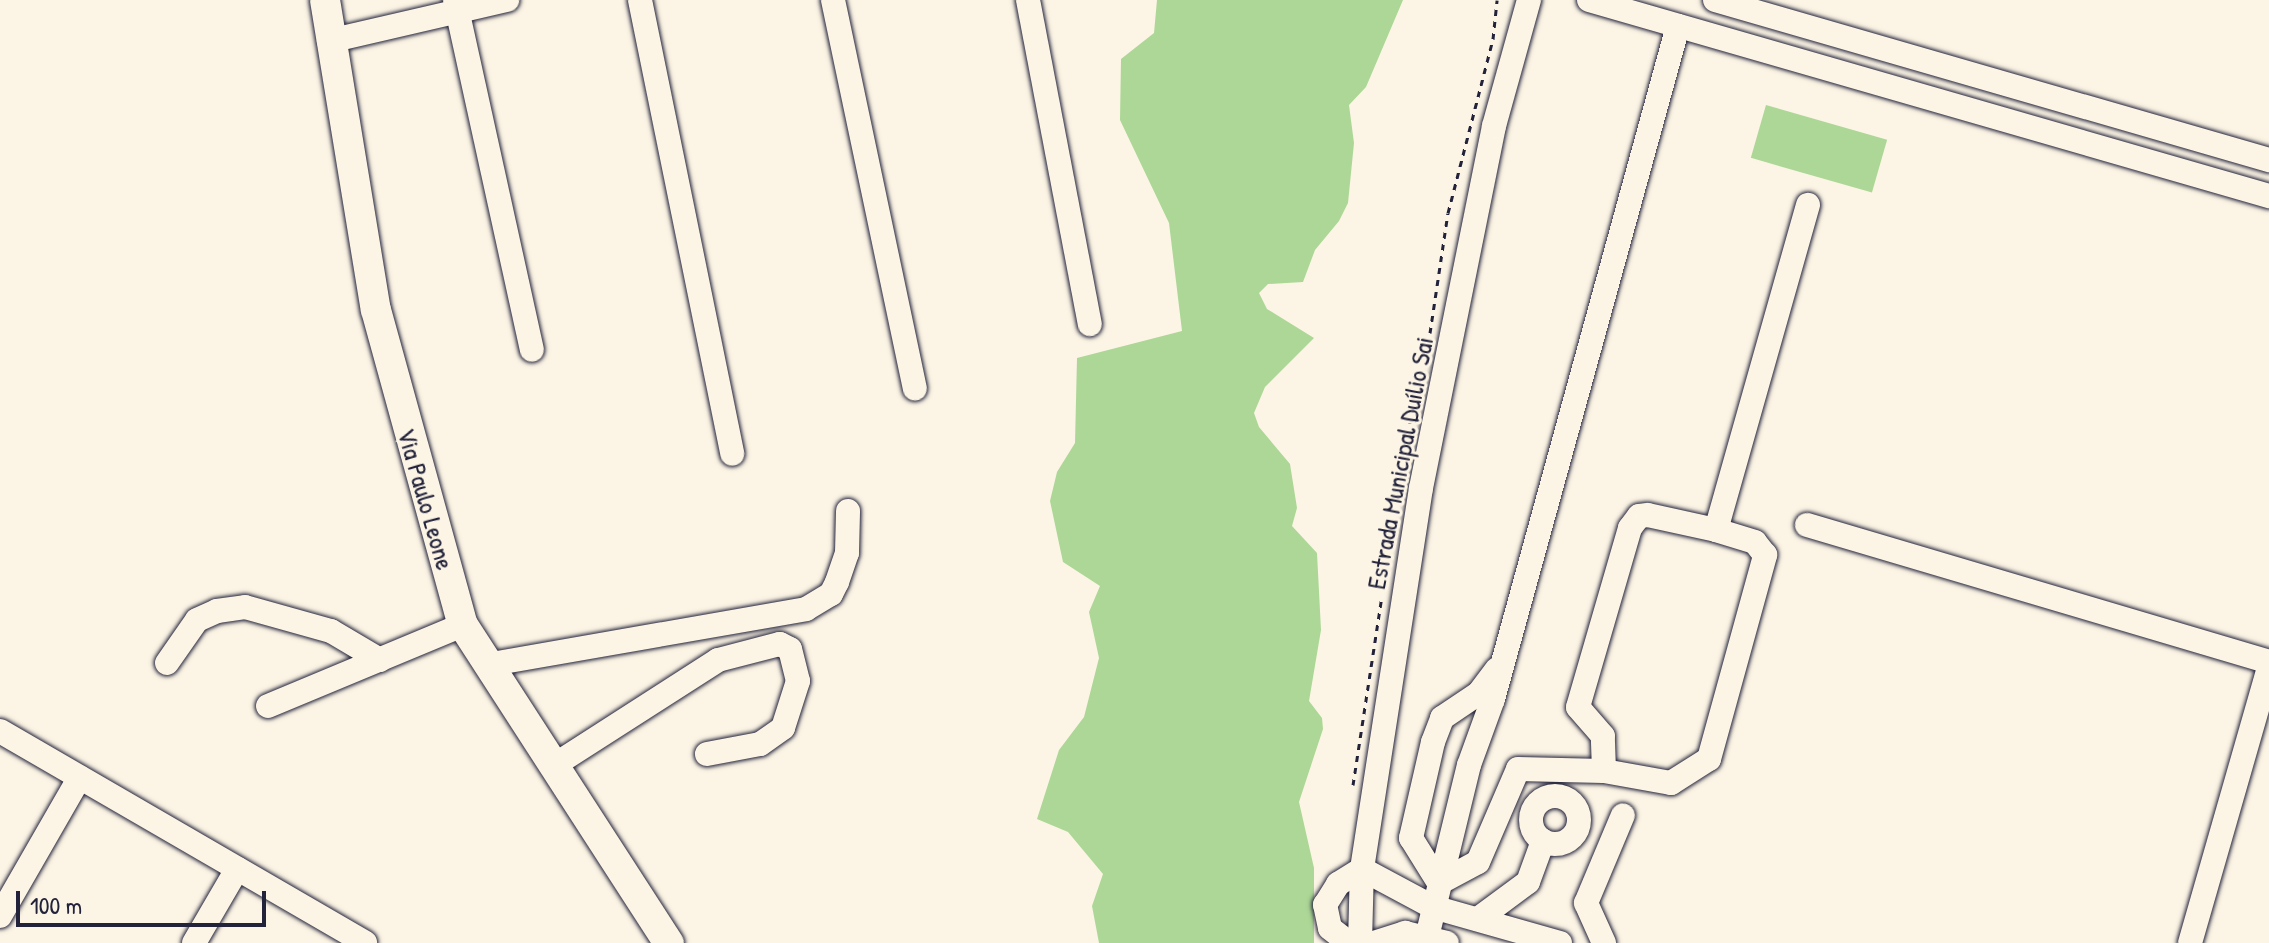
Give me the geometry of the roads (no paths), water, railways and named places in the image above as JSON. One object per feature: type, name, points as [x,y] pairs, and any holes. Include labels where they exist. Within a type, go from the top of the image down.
[{"type":"main road","name":"Via Paulo Leone","points":[[325,0],[329,41],[376,310],[463,625],[486,665],[669,943]]},
{"type":"street","points":[[329,41],[456,6],[507,0]]},
{"type":"street","points":[[640,0],[732,454]]},
{"type":"street","points":[[833,0],[915,388]]},
{"type":"street","points":[[1028,0],[1090,324]]},
{"type":"street","name":"Estrada Municipal Duílio Sai","points":[[1360,943],[1362,869],[1421,488],[1494,126],[1530,0]]},
{"type":"street","points":[[1715,0],[1799,10],[2191,139],[2269,160]]},
{"type":"street","points":[[1605,2],[1678,26],[1776,50],[2269,196]]},
{"type":"street","points":[[456,6],[532,350]]},
{"type":"street","points":[[1776,50],[1799,10]]},
{"type":"street","points":[[1374,943],[1405,933],[1437,940],[1436,895],[1469,765],[1500,665],[1678,26]]},
{"type":"street","points":[[2174,168],[2187,157],[2191,139]]},
{"type":"street","points":[[2241,188],[2256,166],[2269,160]]},
{"type":"street","points":[[1716,530],[1808,205]]},
{"type":"street","points":[[486,665],[806,609],[831,594],[837,582],[847,553],[848,511]]},
{"type":"street","points":[[1436,895],[1478,862],[1518,769],[1604,771],[1671,783],[1709,759],[1765,555],[1755,542],[1648,515],[1639,516],[1630,528],[1578,707],[1603,736],[1604,771]]},
{"type":"street","points":[[1807,525],[2269,664],[2190,943]]},
{"type":"street","points":[[167,663],[197,620],[217,611],[245,607],[331,631],[380,660]]},
{"type":"street","points":[[268,706],[463,625]]},
{"type":"street","points":[[553,766],[718,660],[780,644],[790,649],[798,681],[783,728],[760,744],[707,754]]},
{"type":"street","points":[[1436,895],[1411,838],[1433,742],[1442,718],[1479,693],[1500,665]]},
{"type":"street","points":[[0,731],[365,943]]},
{"type":"street","points":[[1433,742],[1457,739],[1469,765]]},
{"type":"street","points":[[0,916],[80,777]]},
{"type":"street","points":[[1604,943],[1586,903],[1623,815]]},
{"type":"street","points":[[1478,919],[1528,882],[1543,841]]},
{"type":"street","points":[[1421,858],[1451,842]]},
{"type":"street","points":[[194,943],[237,869]]},
{"type":"street","points":[[1349,943],[1330,928],[1325,905],[1338,884],[1362,869],[1436,895],[1478,919],[1560,943]]}]
